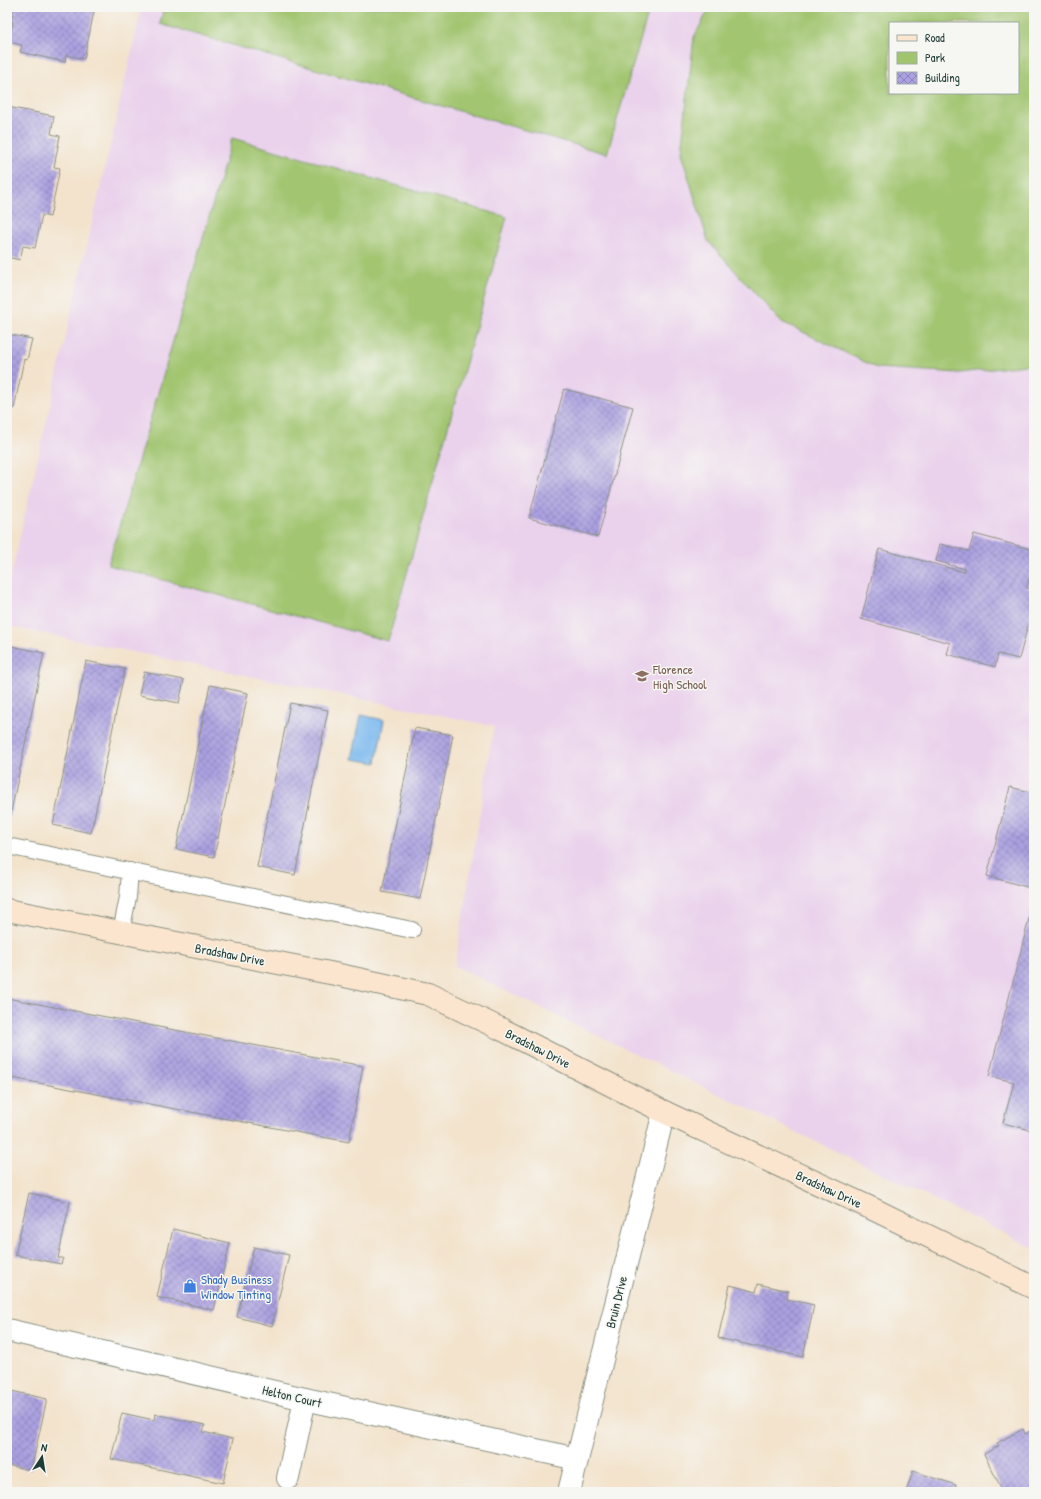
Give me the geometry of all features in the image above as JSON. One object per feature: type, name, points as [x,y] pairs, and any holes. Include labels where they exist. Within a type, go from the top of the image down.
[{"type":"street","name":"Bradshaw Drive","points":[[7,910],[335,974],[428,994],[664,1112],[875,1210],[1034,1288]]},
{"type":"street","name":"Bruin Drive","points":[[569,1492],[576,1459],[664,1112]]},
{"type":"street","name":"Helton Court","points":[[7,1330],[576,1459]]},
{"type":"street","points":[[288,1478],[306,1399]]},
{"type":"lane","points":[[7,846],[412,930]]},
{"type":"lane","points":[[121,932],[128,897],[130,871]]},
{"type":"shaded area","name":"Florence High School","points":[[142,7],[1034,7],[1034,1248],[455,966],[494,726],[7,626],[7,592]]},
{"type":"green space","points":[[164,7],[650,7],[607,154],[160,24]]},
{"type":"green space","points":[[710,7],[1034,7],[1034,364],[959,373],[877,368],[780,321],[708,241],[681,153],[694,37]]},
{"type":"green space","points":[[232,138],[507,217],[388,641],[108,565]]},
{"type":"water","points":[[361,715],[384,720],[376,763],[352,759]]},
{"type":"building","points":[[14,7],[95,7],[84,59],[66,55],[65,62],[20,52],[22,45],[8,42],[13,22],[11,21]]},
{"type":"building","points":[[7,107],[54,116],[51,134],[60,136],[54,167],[60,168],[50,217],[42,215],[35,248],[23,246],[20,260],[7,257]]},
{"type":"building","points":[[7,334],[32,339],[27,360],[24,359],[14,409],[7,407]]},
{"type":"building","points":[[564,389],[633,407],[598,537],[529,518]]},
{"type":"building","points":[[974,534],[1034,550],[1034,561],[1027,588],[1034,590],[1034,603],[1019,659],[998,654],[995,667],[947,654],[950,643],[861,619],[879,549],[964,572],[965,569],[936,561],[940,544],[969,551]]},
{"type":"building","points":[[7,645],[44,653],[10,817],[7,816]]},
{"type":"building","points":[[86,661],[125,669],[91,833],[53,825]]},
{"type":"building","points":[[144,672],[184,680],[179,703],[139,695]]},
{"type":"building","points":[[210,685],[248,693],[214,857],[176,849]]},
{"type":"building","points":[[290,703],[328,710],[295,875],[257,867]]},
{"type":"building","points":[[415,728],[453,735],[420,899],[382,892]]},
{"type":"building","points":[[1010,787],[1034,793],[1034,889],[987,876]]},
{"type":"building","points":[[1033,903],[1034,1131],[1003,1123],[1014,1082],[989,1076]]},
{"type":"building","points":[[7,998],[363,1066],[349,1142],[7,1077]]},
{"type":"building","points":[[29,1193],[70,1202],[58,1258],[63,1258],[61,1264],[15,1255]]},
{"type":"building","points":[[173,1229],[230,1243],[214,1310],[157,1297]]},
{"type":"building","points":[[254,1247],[289,1255],[272,1326],[237,1317]]},
{"type":"building","points":[[758,1284],[788,1291],[787,1299],[814,1305],[803,1357],[718,1338],[730,1285],[756,1292]]},
{"type":"building","points":[[7,1390],[47,1399],[31,1470],[7,1465]]},
{"type":"building","points":[[122,1413],[154,1420],[155,1414],[205,1425],[203,1432],[233,1439],[223,1483],[111,1459]]},
{"type":"building","points":[[1023,1429],[1025,1434],[1034,1429],[1034,1492],[1003,1492],[984,1454],[999,1446],[997,1443]]},
{"type":"building","points":[[913,1471],[956,1485],[954,1492],[906,1492]]},
{"type":"place","name":"Florence High School","points":[[642,676]]},
{"type":"place","name":"Shady Business Window Tinting","points":[[190,1286]]}]
